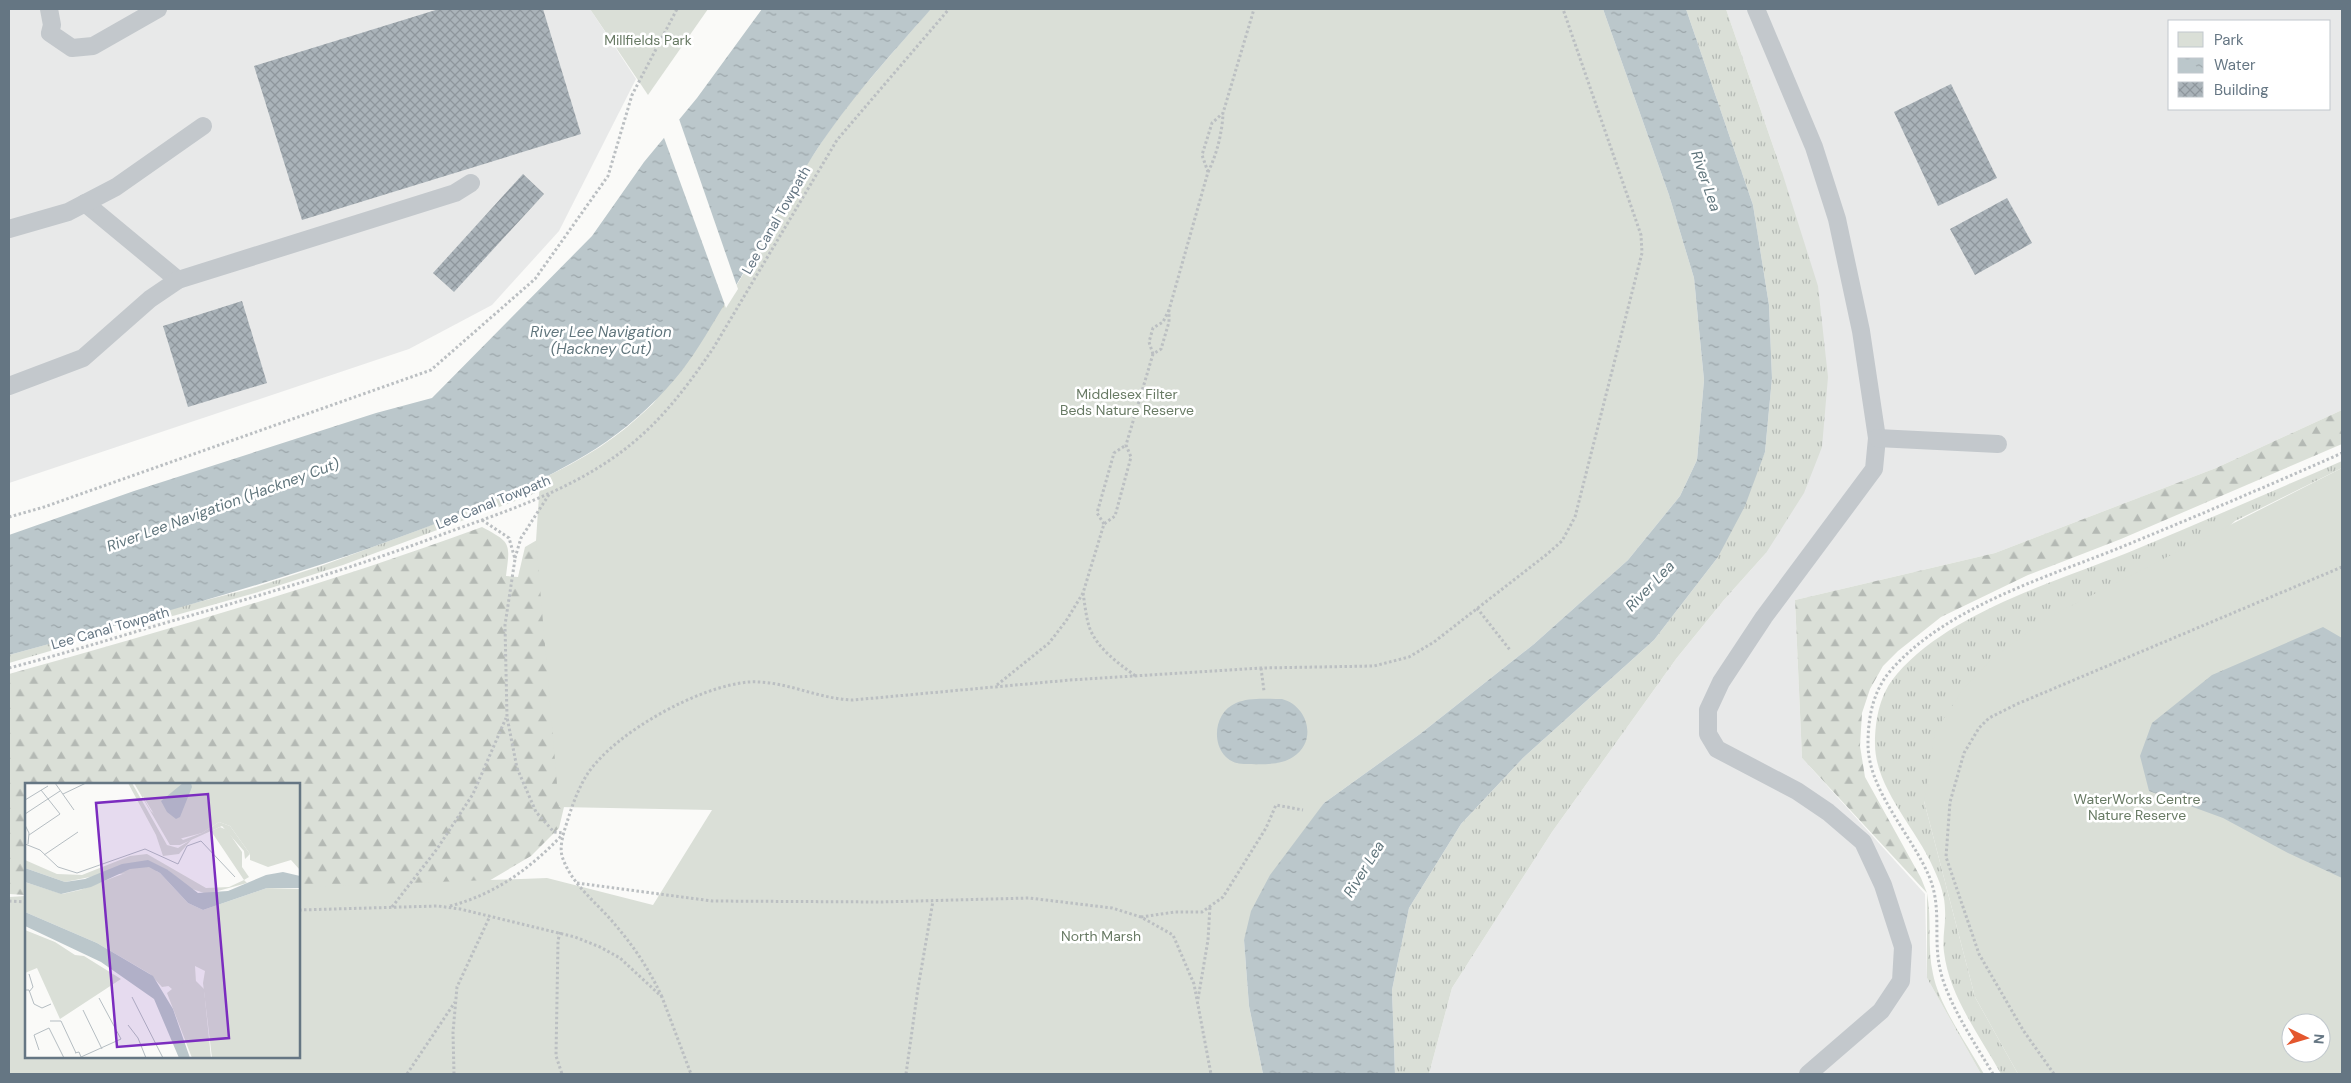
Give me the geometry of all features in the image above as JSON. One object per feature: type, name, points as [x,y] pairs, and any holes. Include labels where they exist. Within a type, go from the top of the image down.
[{"type":"lane","points":[[49,9],[52,24],[44,38],[72,48],[93,46],[158,9]]},
{"type":"lane","points":[[1756,9],[1814,147],[1837,219],[1861,331],[1877,438],[1874,469],[1764,617],[1722,682],[1708,710],[1708,734],[1717,749],[1797,791],[1828,812],[1863,842],[1882,885],[1902,946],[1901,981],[1881,1011],[1808,1074]]},
{"type":"lane","points":[[9,229],[68,212],[116,187],[203,126]]},
{"type":"lane","points":[[9,386],[83,358],[150,299],[178,280],[455,193],[471,183]]},
{"type":"lane","points":[[85,203],[178,280]]},
{"type":"lane","points":[[1877,438],[1998,444]]},
{"type":"path","points":[[9,517],[44,507],[431,370],[535,279],[608,176],[632,95],[677,9]]},
{"type":"path","name":"Lee Canal Towpath","points":[[9,668],[265,595],[354,567],[550,493],[620,452],[635,441],[673,404],[714,347],[837,140],[949,9]]},
{"type":"path","points":[[997,686],[1049,643],[1083,593],[1104,524],[1115,516],[1131,457],[1126,445],[1153,354],[1149,342],[1153,328],[1163,322],[1169,310],[1208,172],[1214,160],[1223,125],[1223,113],[1254,9]]},
{"type":"path","points":[[691,1074],[651,972],[617,926],[576,883],[568,871],[561,853],[564,834],[572,808],[588,773],[611,748],[676,704],[731,684],[773,683],[835,700],[853,700],[997,686],[1261,668],[1374,666],[1409,657],[1434,642],[1562,541],[1575,517],[1642,253],[1642,235],[1563,9]]},
{"type":"path","points":[[1208,172],[1202,155],[1212,123],[1223,113]]},
{"type":"path","points":[[1153,354],[1161,349],[1169,322],[1169,310]]},
{"type":"path","points":[[1104,524],[1097,513],[1114,453],[1126,445]]},
{"type":"path","points":[[1993,1074],[1948,994],[1941,974],[1936,951],[1938,908],[1929,875],[1873,775],[1868,746],[1870,714],[1876,692],[1890,671],[1904,657],[1945,624],[2031,582],[2124,546],[2342,453]]},
{"type":"path","points":[[550,493],[521,538],[514,559],[505,625],[507,717],[517,768],[536,812],[554,832],[564,834]]},
{"type":"path","points":[[482,520],[509,538],[514,559]]},
{"type":"path","points":[[2054,1074],[2023,1030],[1979,954],[1946,857],[1950,802],[1964,753],[1971,740],[1989,718],[2017,704],[2342,566]]},
{"type":"path","points":[[1083,593],[1090,628],[1096,641],[1118,664],[1137,677]]},
{"type":"path","points":[[1477,608],[1510,650]]},
{"type":"path","points":[[1261,668],[1264,691]]},
{"type":"path","points":[[392,907],[437,849],[473,794],[507,717]]},
{"type":"path","points":[[1140,917],[1175,912],[1202,912],[1223,897],[1246,863],[1276,805],[1303,810]]},
{"type":"path","points":[[447,907],[476,898],[516,877],[540,858],[564,834]]},
{"type":"path","points":[[576,883],[712,901],[933,901],[1029,898],[1112,908],[1140,917],[1172,935],[1194,984],[1211,1074]]},
{"type":"path","points":[[9,901],[25,902]]},
{"type":"path","points":[[906,1074],[933,901]]},
{"type":"path","points":[[1198,1003],[1208,940],[1210,906]]},
{"type":"path","points":[[300,910],[447,907],[560,932],[600,947],[620,958],[662,996]]},
{"type":"path","points":[[454,1074],[452,1032],[457,987],[490,916]]},
{"type":"path","points":[[560,932],[558,941],[556,1056],[562,1074]]},
{"type":"path","points":[[408,1074],[456,1002]]},
{"type":"shaded area","points":[[9,9],[590,9],[636,79],[559,231],[492,305],[409,349],[9,483]]},
{"type":"shaded area","points":[[1726,9],[2342,9],[2342,410],[2216,468],[1995,553],[1795,600],[1802,758],[1925,894],[1927,978],[1981,1074],[1429,1074],[1452,988],[1552,832],[1676,659],[1723,601],[1766,553],[1782,172]]},
{"type":"green space","name":"Millfields Park","points":[[590,9],[708,9],[648,95]]},
{"type":"green space","points":[[931,9],[669,400],[560,482],[526,497],[343,565],[255,593],[162,619],[152,614],[249,589],[321,566],[416,531],[517,491],[567,467],[597,450],[624,430],[653,404],[741,279],[825,137],[852,100]]},
{"type":"green space","name":"Middlesex Filter Beds Nature Reserve","points":[[931,9],[1603,9],[1669,195],[1694,278],[1704,380],[1697,460],[1680,496],[1628,560],[1534,644],[1420,734],[1324,803],[1244,940],[1249,1006],[1263,1074],[9,1074],[9,897],[25,896],[25,1058],[300,1058],[300,887],[547,878],[653,905],[712,810],[559,807],[536,541],[540,480],[586,456],[614,437],[663,394],[705,337],[820,145],[898,47]]},
{"type":"green space","points":[[1686,9],[1726,9],[1782,172],[1818,286],[1828,377],[1822,447],[1804,493],[1766,553],[1723,601],[1676,659],[1552,832],[1452,988],[1429,1074],[1395,1074],[1392,990],[1409,908],[1461,824],[1523,758],[1654,640],[1718,557],[1765,452],[1772,378],[1769,305],[1753,205]]},
{"type":"green space","points":[[2342,410],[2342,444],[2121,539],[2028,575],[1941,617],[1898,651],[1883,666],[1870,689],[1862,713],[1860,746],[1865,777],[1921,878],[1927,893],[1802,758],[1795,600],[1995,553],[2216,468]]},
{"type":"green space","points":[[2342,461],[2342,468],[2235,521],[1924,801],[1975,997],[2018,1074],[2001,1074],[1967,1015],[1952,984],[1944,952],[1945,905],[1938,878],[1929,858],[1882,778],[1875,744],[1876,725],[1886,689],[1897,674],[1919,652],[1945,633],[1973,617],[2036,588],[2127,553]]},
{"type":"green space","name":"WaterWorks Centre Nature Reserve","points":[[2342,468],[2342,1074],[2018,1074],[1975,997],[1924,801],[1935,732],[1964,688],[1993,658],[2047,618]]},
{"type":"green space","points":[[568,522],[559,807],[564,807],[559,828],[531,856],[482,885],[300,903],[300,783],[25,783],[25,895],[9,894],[9,674],[306,587],[482,527],[499,537],[507,545],[506,576],[518,577],[525,547]]},
{"type":"green space","points":[[63,640],[61,646],[57,649],[9,663],[9,655]]},
{"type":"green space","points":[[1927,893],[1931,964],[1936,986],[1962,1038],[1984,1074],[1981,1074],[1927,978]]},
{"type":"water","name":"River Lee Navigation (Hackney Cut)","points":[[762,9],[931,9],[865,85],[834,125],[795,185],[700,345],[675,379],[650,406],[596,449],[567,466],[506,495],[440,522],[280,578],[9,655],[9,535],[134,491],[376,413],[432,398],[592,236],[644,162],[697,98]]},
{"type":"water","name":"River Lea","points":[[1603,9],[1686,9],[1753,205],[1769,305],[1772,378],[1765,452],[1745,506],[1718,557],[1654,640],[1523,758],[1461,824],[1409,908],[1392,990],[1395,1074],[1263,1074],[1249,1006],[1244,940],[1251,911],[1270,875],[1324,803],[1420,734],[1534,644],[1628,560],[1680,496],[1697,460],[1704,380],[1694,278],[1669,195]]},
{"type":"water","points":[[2323,627],[2342,638],[2342,878],[2288,853],[2223,818],[2149,791],[2140,756],[2152,723],[2212,675]]},
{"type":"water","points":[[1282,699],[1298,709],[1307,725],[1305,742],[1301,750],[1288,760],[1269,764],[1233,762],[1225,756],[1217,738],[1221,717],[1227,709],[1236,703],[1247,700]]},
{"type":"pier","points":[[678,116],[738,289],[726,308],[663,135]]},
{"type":"building","points":[[439,9],[543,9],[581,134],[302,220],[254,66]]},
{"type":"building","points":[[1951,84],[1997,178],[1938,206],[1894,112]]},
{"type":"building","points":[[523,174],[544,194],[454,292],[433,273]]},
{"type":"building","points":[[2007,198],[2032,243],[1975,275],[1950,229]]},
{"type":"building","points":[[242,301],[267,383],[188,407],[163,326]]},
{"type":"park label","name":"North Marsh","points":[[1101,936]]}]
